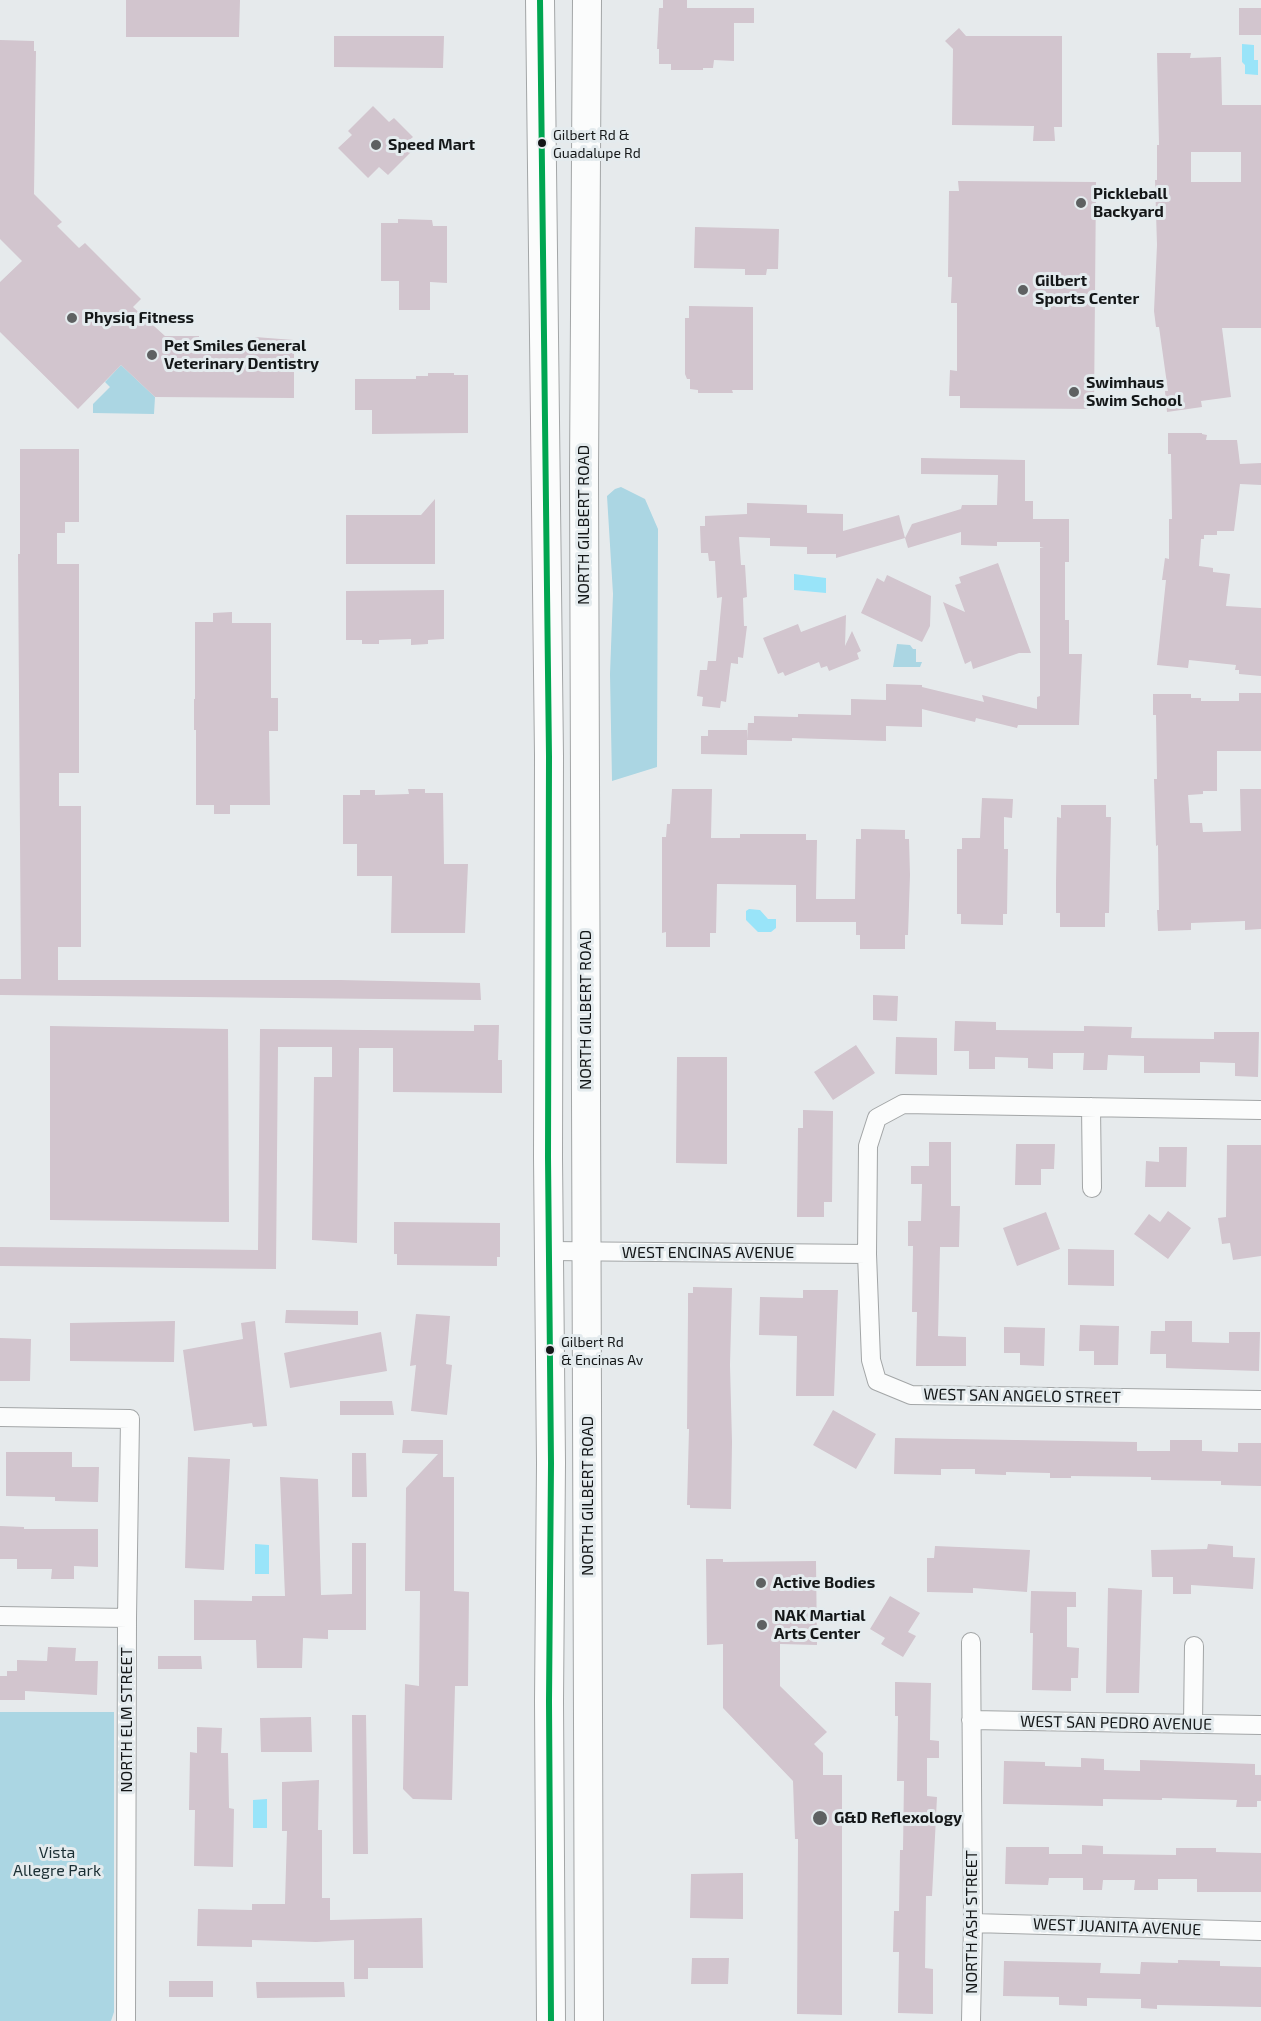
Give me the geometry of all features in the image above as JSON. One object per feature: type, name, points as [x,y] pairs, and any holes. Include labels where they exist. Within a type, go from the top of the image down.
[{"type":"main road","points":[[540,0],[549,756],[551,2021]]},
{"type":"main road","name":"NORTH GILBERT ROAD","points":[[587,0],[584,472],[589,2021]]},
{"type":"main road","points":[[549,756],[563,766],[568,778],[567,835],[569,848],[572,854],[585,859]]},
{"type":"main road","points":[[551,1462],[587,1462]]},
{"type":"street","points":[[867,1254],[868,1146],[878,1118],[903,1104],[1261,1110]]},
{"type":"street","points":[[1091,1107],[1092,1188]]},
{"type":"street","name":"WEST ENCINAS AVENUE","points":[[550,1251],[867,1254]]},
{"type":"street","name":"WEST SAN ANGELO STREET","points":[[867,1254],[871,1360],[877,1382],[911,1395],[1261,1400]]},
{"type":"street","name":"NORTH ELM STREET","points":[[0,1417],[130,1419],[126,2021]]},
{"type":"street","points":[[0,1616],[127,1618]]},
{"type":"street","name":"NORTH ASH STREET","points":[[971,1642],[973,1923],[971,2021]]},
{"type":"street","points":[[1193,1724],[1194,1646]]},
{"type":"street","name":"WEST SAN PEDRO AVENUE","points":[[971,1720],[1261,1725]]},
{"type":"street","name":"WEST JUANITA AVENUE","points":[[973,1923],[1261,1931]]},
{"type":"green space","points":[[121,365],[155,397],[154,414],[93,413],[93,404],[110,387],[105,382]]},
{"type":"green space","points":[[621,487],[645,499],[658,529],[657,767],[612,781],[610,674],[613,594],[607,496]]},
{"type":"green space","points":[[897,644],[910,645],[916,649],[916,662],[922,662],[920,667],[893,667]]},
{"type":"green space","name":"Vista Allegre Park","points":[[0,1712],[114,1712],[114,2012],[111,2021],[0,2021]]},
{"type":"shaded area","points":[[1242,44],[1254,45],[1254,60],[1258,60],[1258,75],[1245,74]]},
{"type":"shaded area","points":[[794,574],[826,578],[826,593],[794,590]]},
{"type":"shaded area","points":[[760,910],[768,919],[776,919],[776,928],[771,932],[758,932],[746,920],[746,911]]},
{"type":"shaded area","points":[[255,1544],[269,1545],[269,1574],[255,1574]]},
{"type":"shaded area","points":[[267,1799],[267,1828],[253,1828],[253,1800]]},
{"type":"building","points":[[126,0],[240,0],[239,37],[126,37]]},
{"type":"building","points":[[663,0],[687,0],[687,8],[754,8],[754,23],[734,23],[734,61],[714,60],[713,68],[703,68],[703,70],[671,70],[671,64],[659,64],[659,49],[657,49],[659,8],[663,8]]},
{"type":"building","points":[[1239,8],[1261,8],[1261,35],[1239,35]]},
{"type":"building","points":[[959,28],[966,36],[1062,36],[1062,127],[1054,127],[1055,141],[1033,141],[1034,126],[952,125],[953,49],[945,41]]},
{"type":"building","points":[[334,36],[444,36],[443,68],[334,67]]},
{"type":"building","points":[[0,40],[34,41],[34,51],[36,51],[34,194],[62,222],[57,226],[79,248],[85,243],[141,299],[133,307],[165,336],[199,336],[199,350],[245,350],[245,340],[255,340],[255,337],[294,340],[294,398],[155,397],[121,365],[78,409],[0,332],[0,282],[22,261],[0,239]]},
{"type":"building","points":[[1157,53],[1191,53],[1190,58],[1221,57],[1222,105],[1261,105],[1261,328],[1222,328],[1231,397],[1201,401],[1202,407],[1167,412],[1165,391],[1168,391],[1159,327],[1156,327],[1154,311],[1157,245],[1155,180],[1157,180],[1157,145],[1159,145]],"holes":[[[1191,152],[1241,152],[1241,182],[1191,182]]]},
{"type":"building","name":"Speed Mart","points":[[373,106],[389,122],[394,118],[413,137],[407,142],[414,149],[388,175],[379,167],[368,178],[338,148],[352,135],[348,131]]},
{"type":"building","name":"Gilbert Sports Center","points":[[958,181],[1096,182],[1094,409],[960,408],[960,396],[949,396],[950,370],[957,371],[957,303],[951,303],[952,277],[948,277],[949,191],[959,191]]},
{"type":"building","points":[[398,219],[432,220],[433,226],[447,226],[447,283],[430,282],[430,310],[399,310],[399,281],[381,281],[381,223],[398,223]]},
{"type":"building","points":[[695,227],[779,229],[778,269],[767,269],[766,275],[745,275],[745,269],[694,268]]},
{"type":"building","points":[[689,306],[753,307],[753,390],[732,390],[733,393],[698,393],[698,390],[690,389],[690,379],[687,379],[685,374],[685,318],[689,318]]},
{"type":"building","points":[[428,373],[468,375],[468,433],[372,434],[372,410],[355,410],[355,379],[416,379],[416,376],[428,376]]},
{"type":"building","points":[[1168,433],[1202,433],[1207,435],[1206,440],[1237,440],[1240,464],[1261,463],[1261,485],[1240,484],[1234,531],[1217,531],[1217,535],[1204,535],[1204,539],[1201,539],[1199,566],[1213,568],[1213,572],[1230,574],[1226,606],[1261,608],[1261,676],[1239,674],[1239,670],[1235,670],[1236,665],[1189,660],[1188,668],[1157,665],[1166,580],[1162,580],[1165,558],[1169,559],[1169,519],[1172,519],[1171,454],[1168,454]]},
{"type":"building","points":[[20,449],[79,449],[79,522],[65,522],[65,533],[57,533],[57,564],[79,564],[79,773],[59,773],[59,806],[81,806],[81,947],[58,947],[58,980],[340,980],[480,983],[481,1000],[0,995],[0,979],[21,979],[18,554],[20,554]]},
{"type":"building","points":[[921,458],[1025,460],[1025,501],[1033,501],[1033,519],[1069,519],[1069,562],[1065,562],[1065,620],[1069,620],[1069,654],[1082,654],[1079,725],[1018,725],[1017,728],[976,718],[975,722],[922,709],[922,727],[886,726],[886,741],[792,738],[792,741],[747,740],[748,723],[754,723],[754,716],[851,715],[851,699],[886,700],[886,684],[922,685],[922,687],[984,702],[982,695],[1037,709],[1037,697],[1040,696],[1040,548],[1044,547],[1040,547],[1040,542],[997,542],[997,546],[961,545],[961,532],[908,548],[905,538],[912,524],[961,509],[962,505],[997,505],[998,475],[921,474]]},
{"type":"building","points":[[435,499],[435,564],[346,564],[346,515],[421,515]]},
{"type":"building","points":[[747,503],[807,505],[807,513],[843,514],[843,531],[899,515],[905,538],[836,558],[836,554],[807,554],[807,547],[770,546],[770,538],[739,537],[741,565],[745,565],[747,597],[743,598],[744,626],[747,626],[743,658],[738,657],[738,664],[731,663],[726,702],[721,701],[720,708],[702,706],[703,697],[697,696],[700,670],[707,670],[708,661],[716,661],[722,597],[717,598],[715,561],[709,561],[708,553],[701,553],[700,526],[705,526],[705,516],[747,514]]},
{"type":"building","points":[[998,563],[1031,653],[1019,653],[973,669],[971,661],[965,664],[943,602],[965,612],[955,585],[961,583],[959,577]]},
{"type":"building","points":[[887,575],[931,596],[930,626],[922,642],[861,613],[877,578],[884,582]]},
{"type":"building","points":[[444,590],[444,639],[428,640],[428,644],[411,645],[411,639],[379,640],[379,644],[362,644],[362,640],[346,640],[346,591]]},
{"type":"building","points":[[232,612],[232,623],[271,623],[271,698],[278,698],[278,731],[269,731],[270,805],[230,805],[230,814],[214,814],[214,805],[196,805],[195,622],[213,622],[213,613]]},
{"type":"building","points":[[846,615],[845,646],[852,631],[861,651],[857,653],[859,659],[829,671],[827,666],[821,668],[819,662],[785,676],[783,672],[778,674],[763,638],[798,624],[801,632]]},
{"type":"building","points":[[1239,693],[1261,693],[1261,751],[1217,751],[1217,791],[1203,791],[1203,794],[1188,795],[1190,823],[1202,823],[1203,832],[1241,831],[1240,789],[1261,789],[1261,929],[1245,930],[1245,921],[1191,923],[1191,930],[1158,931],[1158,845],[1156,846],[1154,779],[1157,779],[1156,715],[1153,715],[1153,694],[1191,694],[1191,698],[1201,698],[1201,701],[1239,701]]},
{"type":"building","points":[[708,730],[747,730],[747,755],[701,754],[701,736],[708,736]]},
{"type":"building","points":[[408,789],[425,789],[425,793],[443,793],[444,864],[468,864],[465,933],[391,933],[392,876],[357,876],[357,844],[343,844],[343,795],[360,795],[360,790],[375,790],[375,795],[409,794]]},
{"type":"building","points":[[672,789],[712,789],[711,838],[740,838],[740,834],[806,834],[806,840],[817,840],[816,899],[855,899],[856,839],[861,839],[861,829],[905,830],[905,839],[909,839],[910,875],[908,935],[905,935],[905,949],[860,949],[860,935],[856,935],[856,922],[796,922],[796,885],[717,884],[716,933],[710,933],[710,947],[666,947],[666,932],[662,933],[662,837],[666,837],[667,824],[670,824]]},
{"type":"building","points":[[982,798],[1013,799],[1012,818],[1004,817],[1004,849],[1008,849],[1007,914],[1003,914],[1003,925],[961,924],[961,914],[957,914],[957,849],[962,849],[962,838],[980,838]]},
{"type":"building","points":[[1061,805],[1106,805],[1106,817],[1111,817],[1109,913],[1105,913],[1105,927],[1060,927],[1060,913],[1056,913],[1056,883],[1057,817],[1061,818]]},
{"type":"building","points":[[873,995],[898,996],[897,1021],[873,1020]]},
{"type":"building","points":[[955,1021],[996,1022],[996,1030],[1084,1031],[1084,1026],[1132,1027],[1131,1038],[1214,1039],[1214,1032],[1259,1032],[1258,1077],[1235,1076],[1235,1063],[1200,1062],[1200,1073],[1144,1073],[1144,1056],[1108,1055],[1107,1070],[1083,1070],[1084,1053],[1053,1053],[1053,1069],[1028,1068],[1028,1058],[995,1057],[995,1069],[969,1069],[969,1051],[954,1051]]},
{"type":"building","points":[[474,1025],[499,1025],[498,1060],[502,1060],[502,1093],[393,1092],[393,1048],[359,1048],[357,1243],[312,1240],[314,1077],[332,1077],[332,1047],[278,1047],[276,1269],[0,1266],[0,1247],[258,1250],[260,1029],[474,1031]]},
{"type":"building","points":[[50,1026],[228,1029],[229,1222],[50,1220]]},
{"type":"building","points":[[896,1037],[937,1038],[937,1075],[895,1074]]},
{"type":"building","points":[[856,1045],[875,1073],[833,1100],[814,1072]]},
{"type":"building","points":[[677,1057],[727,1057],[727,1164],[676,1163]]},
{"type":"building","points":[[803,1110],[833,1111],[832,1202],[824,1202],[824,1217],[797,1217],[798,1128],[803,1128]]},
{"type":"building","points":[[929,1142],[951,1142],[951,1206],[960,1206],[959,1247],[940,1247],[938,1336],[966,1337],[966,1366],[916,1366],[917,1312],[912,1312],[913,1246],[908,1246],[908,1221],[921,1221],[922,1184],[911,1184],[911,1166],[929,1166]]},
{"type":"building","points":[[1016,1144],[1055,1144],[1054,1169],[1041,1169],[1041,1185],[1015,1185]]},
{"type":"building","points":[[1227,1145],[1261,1145],[1261,1256],[1233,1260],[1230,1243],[1222,1244],[1218,1218],[1226,1217]]},
{"type":"building","points":[[1159,1147],[1187,1147],[1186,1187],[1145,1187],[1146,1161],[1159,1162]]},
{"type":"building","points":[[1168,1211],[1191,1228],[1168,1259],[1134,1234],[1149,1214],[1160,1222]]},
{"type":"building","points":[[1046,1212],[1060,1249],[1017,1266],[1003,1228]]},
{"type":"building","points":[[394,1222],[500,1223],[500,1257],[497,1257],[497,1266],[397,1265],[397,1254],[394,1254]]},
{"type":"building","points":[[1068,1249],[1114,1250],[1114,1286],[1068,1285]]},
{"type":"building","points":[[693,1287],[732,1288],[731,1509],[690,1508],[690,1505],[687,1505],[688,1293],[693,1293]]},
{"type":"building","points":[[803,1290],[838,1290],[834,1396],[796,1396],[797,1336],[759,1335],[760,1297],[803,1298]]},
{"type":"building","points":[[286,1310],[358,1311],[358,1325],[285,1323]]},
{"type":"building","points":[[416,1314],[450,1316],[446,1364],[452,1365],[447,1415],[411,1411],[416,1365],[410,1366]]},
{"type":"building","points":[[175,1321],[174,1362],[70,1361],[70,1323]]},
{"type":"building","points":[[255,1321],[267,1426],[253,1427],[252,1423],[194,1431],[183,1350],[243,1339],[241,1323]]},
{"type":"building","points":[[1165,1321],[1192,1321],[1192,1342],[1229,1343],[1229,1332],[1260,1332],[1259,1371],[1166,1368],[1166,1354],[1150,1354],[1151,1331],[1165,1331]]},
{"type":"building","points":[[1080,1325],[1119,1326],[1118,1365],[1094,1365],[1094,1351],[1079,1351]]},
{"type":"building","points":[[1004,1327],[1045,1328],[1044,1366],[1020,1365],[1020,1353],[1004,1353]]},
{"type":"building","points":[[381,1332],[387,1371],[290,1388],[284,1353]]},
{"type":"building","points":[[0,1338],[31,1339],[30,1381],[0,1381]]},
{"type":"building","points":[[340,1401],[392,1401],[394,1415],[340,1415]]},
{"type":"building","points":[[833,1410],[876,1434],[856,1469],[813,1445]]},
{"type":"building","points":[[895,1438],[1137,1442],[1137,1451],[1170,1451],[1170,1440],[1202,1440],[1202,1451],[1238,1452],[1238,1443],[1261,1443],[1261,1486],[1221,1485],[1221,1481],[1151,1480],[1151,1477],[1050,1478],[1050,1473],[975,1474],[975,1469],[941,1469],[941,1475],[894,1474]]},
{"type":"building","points":[[403,1440],[443,1440],[443,1477],[454,1477],[454,1591],[469,1592],[468,1686],[455,1686],[452,1800],[413,1799],[403,1789],[405,1684],[419,1686],[420,1591],[405,1591],[406,1488],[438,1454],[402,1453]]},
{"type":"building","points":[[6,1452],[72,1452],[72,1467],[99,1467],[98,1502],[55,1501],[55,1497],[6,1496]]},
{"type":"building","points":[[352,1453],[366,1453],[367,1497],[352,1497]]},
{"type":"building","points":[[188,1457],[230,1459],[224,1570],[185,1568]]},
{"type":"building","points":[[280,1477],[318,1479],[321,1595],[352,1594],[352,1543],[366,1543],[366,1630],[328,1630],[328,1639],[303,1638],[302,1668],[257,1668],[256,1640],[194,1640],[194,1600],[252,1601],[252,1596],[285,1596]]},
{"type":"building","points":[[0,1526],[24,1527],[24,1529],[98,1529],[98,1567],[74,1566],[74,1579],[51,1579],[52,1569],[17,1569],[17,1559],[0,1559]]},
{"type":"building","points":[[1208,1544],[1233,1546],[1233,1557],[1255,1558],[1253,1589],[1191,1585],[1191,1594],[1173,1594],[1173,1577],[1152,1577],[1151,1550],[1207,1549]]},
{"type":"building","points":[[935,1546],[1030,1550],[1027,1592],[973,1588],[973,1593],[927,1592],[927,1558],[934,1558]]},
{"type":"building","points":[[706,1559],[723,1559],[723,1562],[816,1561],[817,1645],[780,1644],[780,1686],[827,1732],[814,1744],[823,1753],[823,1775],[842,1775],[842,2015],[797,2014],[798,1839],[795,1839],[793,1781],[723,1708],[723,1644],[707,1645]]},
{"type":"building","points":[[1108,1588],[1142,1590],[1139,1693],[1106,1693]]},
{"type":"building","points":[[1031,1591],[1076,1592],[1076,1607],[1067,1607],[1067,1647],[1079,1648],[1078,1678],[1071,1678],[1071,1691],[1032,1690]]},
{"type":"building","points":[[890,1596],[920,1613],[908,1632],[916,1636],[903,1657],[881,1644],[885,1638],[870,1629]]},
{"type":"building","points":[[48,1647],[76,1648],[75,1661],[98,1661],[97,1695],[25,1691],[25,1700],[0,1700],[0,1676],[7,1676],[7,1671],[17,1671],[17,1660],[47,1661]]},
{"type":"building","points":[[158,1656],[201,1656],[202,1669],[158,1669]]},
{"type":"building","points":[[895,1682],[931,1683],[930,1740],[939,1741],[939,1758],[927,1758],[927,1796],[937,1797],[932,1896],[926,1896],[925,1968],[933,1969],[933,2014],[898,2013],[899,1952],[893,1952],[894,1911],[899,1911],[904,1781],[897,1781],[898,1716],[895,1716]]},
{"type":"building","points":[[352,1715],[366,1715],[368,1854],[353,1854]]},
{"type":"building","points":[[311,1717],[312,1752],[261,1752],[260,1718]]},
{"type":"building","points":[[197,1727],[222,1728],[221,1753],[228,1753],[229,1808],[234,1809],[233,1867],[194,1866],[195,1810],[189,1810],[190,1752],[197,1753]]},
{"type":"building","points":[[1081,1758],[1104,1759],[1104,1770],[1140,1771],[1140,1760],[1255,1764],[1255,1775],[1261,1775],[1261,1801],[1257,1801],[1257,1807],[1236,1807],[1237,1800],[1162,1798],[1162,1800],[1103,1799],[1103,1806],[1003,1804],[1004,1761],[1045,1762],[1045,1766],[1081,1767]]},
{"type":"building","points":[[319,1780],[318,1830],[322,1830],[322,1898],[330,1898],[330,1920],[422,1918],[423,1968],[368,1968],[368,1979],[354,1979],[354,1940],[316,1942],[252,1940],[252,1947],[197,1946],[198,1909],[252,1910],[252,1904],[285,1904],[287,1831],[282,1831],[282,1782]]},
{"type":"building","points":[[1082,1845],[1103,1846],[1103,1854],[1176,1855],[1176,1848],[1216,1848],[1216,1852],[1261,1853],[1261,1892],[1197,1892],[1197,1879],[1158,1879],[1158,1890],[1134,1890],[1135,1880],[1103,1880],[1102,1890],[1083,1890],[1083,1878],[1049,1878],[1048,1885],[1005,1884],[1006,1847],[1049,1847],[1049,1854],[1082,1854]]},
{"type":"building","points":[[743,1873],[743,1919],[690,1918],[691,1874]]},
{"type":"building","points":[[692,1958],[729,1958],[728,1984],[691,1984]]},
{"type":"building","points":[[1178,1960],[1220,1961],[1220,1966],[1261,1967],[1261,2007],[1157,2005],[1157,2009],[1141,2008],[1141,1999],[1087,1998],[1087,2006],[1059,2005],[1059,1997],[1003,1996],[1004,1961],[1101,1963],[1100,1973],[1140,1974],[1141,1962],[1178,1963]]},
{"type":"building","points":[[169,1981],[213,1981],[213,1997],[169,1997]]},
{"type":"building","points":[[256,1982],[344,1982],[345,1997],[257,1998]]},
{"type":"transit line","points":[[540,0],[549,756],[551,2021]]},
{"type":"place","name":"Gilbert Rd & Guadalupe Rd","points":[[542,143]]},
{"type":"place","name":"Speed Mart","points":[[376,145]]},
{"type":"place","name":"Pickleball Backyard","points":[[1081,203]]},
{"type":"place","name":"Gilbert Sports Center","points":[[1023,290]]},
{"type":"place","name":"Physiq Fitness","points":[[72,318]]},
{"type":"place","name":"Pet Smiles General Veterinary Dentistry","points":[[152,355]]},
{"type":"place","name":"Swimhaus Swim School","points":[[1074,392]]},
{"type":"place","name":"Gilbert Rd & Encinas Av","points":[[550,1350]]},
{"type":"place","name":"Active Bodies","points":[[761,1583]]},
{"type":"place","name":"NAK Martial Arts Center","points":[[762,1625]]},
{"type":"place","name":"G&D Reflexology","points":[[820,1818]]}]
